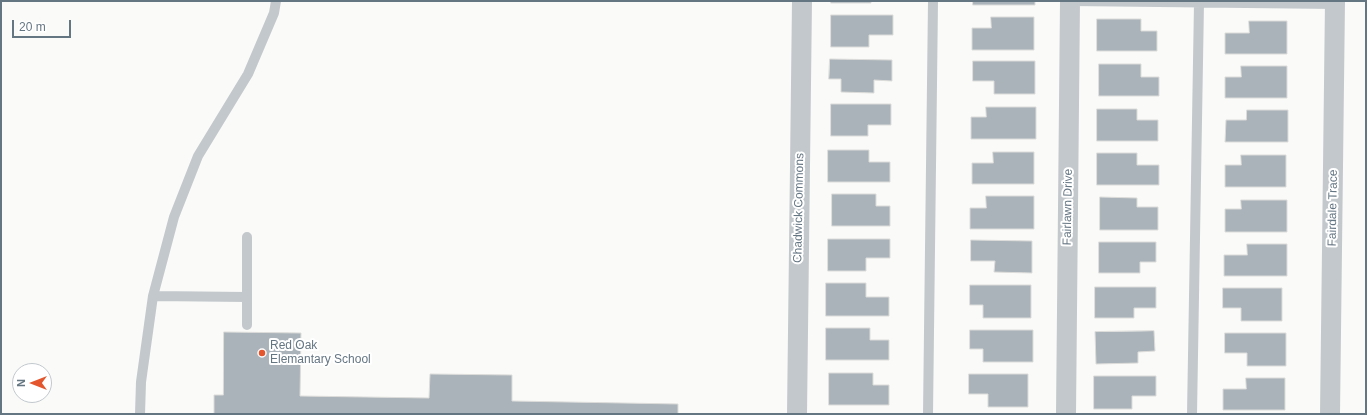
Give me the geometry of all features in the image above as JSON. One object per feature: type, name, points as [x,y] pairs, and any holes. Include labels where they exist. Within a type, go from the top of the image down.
[{"type":"street","name":"Chadwick Commons","points":[[797,414],[802,1]]},
{"type":"street","name":"Fairlawn Drive","points":[[1066,414],[1070,1]]},
{"type":"street","name":"Fairdale Trace","points":[[1330,414],[1335,2]]},
{"type":"lane","points":[[140,414],[141,382],[153,296],[174,217],[198,156],[248,74],[274,13],[276,1]]},
{"type":"lane","points":[[928,414],[933,1]]},
{"type":"lane","points":[[1070,1],[1335,2]]},
{"type":"lane","points":[[1192,414],[1199,2]]},
{"type":"lane","points":[[247,237],[247,326]]},
{"type":"lane","points":[[153,296],[247,297]]},
{"type":"building","points":[[831,1],[871,1],[871,3],[831,3]]},
{"type":"building","points":[[973,1],[1035,1],[1035,5],[973,5]]},
{"type":"building","points":[[831,15],[893,15],[893,35],[869,35],[869,47],[831,47]]},
{"type":"building","points":[[991,17],[1034,17],[1034,50],[972,50],[972,28],[991,28]]},
{"type":"building","points":[[1097,19],[1141,19],[1141,31],[1157,31],[1157,51],[1097,51]]},
{"type":"building","points":[[1249,21],[1287,21],[1287,54],[1225,54],[1225,33],[1249,33]]},
{"type":"building","points":[[830,59],[892,60],[892,81],[874,80],[874,93],[841,92],[841,79],[829,79]]},
{"type":"building","points":[[973,61],[1035,61],[1035,94],[994,94],[994,81],[973,81]]},
{"type":"building","points":[[1099,64],[1141,64],[1141,77],[1159,77],[1159,96],[1099,96]]},
{"type":"building","points":[[1241,66],[1287,66],[1287,98],[1225,98],[1225,77],[1241,77]]},
{"type":"building","points":[[831,104],[891,104],[891,125],[868,125],[868,136],[831,136]]},
{"type":"building","points":[[986,107],[1036,107],[1036,139],[971,139],[971,117],[986,117]]},
{"type":"building","points":[[1097,109],[1137,109],[1137,120],[1158,120],[1158,141],[1097,141]]},
{"type":"building","points":[[1247,110],[1288,110],[1288,142],[1225,142],[1226,120],[1246,120]]},
{"type":"building","points":[[828,150],[869,150],[869,162],[890,162],[890,182],[828,182]]},
{"type":"building","points":[[993,152],[1034,152],[1034,184],[972,184],[972,163],[993,163]]},
{"type":"building","points":[[1097,153],[1137,153],[1137,165],[1159,165],[1159,185],[1097,185]]},
{"type":"building","points":[[1241,155],[1286,155],[1286,187],[1225,187],[1225,165],[1241,165]]},
{"type":"building","points":[[832,194],[876,194],[876,206],[890,206],[890,226],[832,226]]},
{"type":"building","points":[[986,196],[1034,196],[1034,229],[970,229],[970,208],[986,208]]},
{"type":"building","points":[[1100,197],[1137,198],[1137,207],[1158,207],[1158,230],[1100,230]]},
{"type":"building","points":[[1241,200],[1287,200],[1287,232],[1225,232],[1225,209],[1241,209]]},
{"type":"building","points":[[828,239],[890,239],[890,258],[866,258],[866,271],[828,271]]},
{"type":"building","points":[[971,240],[1032,241],[1032,273],[994,272],[995,261],[971,261]]},
{"type":"building","points":[[1099,242],[1156,242],[1156,262],[1140,262],[1140,273],[1099,273]]},
{"type":"building","points":[[1247,244],[1287,244],[1287,276],[1224,276],[1224,255],[1247,255]]},
{"type":"building","points":[[826,283],[866,283],[866,297],[889,297],[889,316],[826,316]]},
{"type":"building","points":[[970,285],[1031,285],[1031,318],[983,318],[983,305],[970,305]]},
{"type":"building","points":[[1095,287],[1156,287],[1156,308],[1134,308],[1134,318],[1095,318]]},
{"type":"building","points":[[1223,288],[1282,288],[1282,321],[1241,321],[1241,308],[1223,308]]},
{"type":"building","points":[[826,328],[870,328],[870,340],[889,340],[889,360],[826,360]]},
{"type":"building","points":[[970,330],[1033,330],[1033,362],[983,362],[983,349],[970,349]]},
{"type":"building","points":[[1154,331],[1155,351],[1138,352],[1138,363],[1096,364],[1095,332]]},
{"type":"building","name":"Red Oak Elemantary School","points":[[224,332],[301,333],[300,396],[429,398],[430,374],[512,375],[512,401],[678,404],[678,414],[214,414],[214,395],[223,395]]},
{"type":"building","points":[[1225,333],[1286,333],[1286,366],[1247,366],[1247,353],[1225,353]]},
{"type":"building","points":[[829,373],[873,373],[873,385],[889,385],[889,405],[829,405]]},
{"type":"building","points":[[969,374],[1028,374],[1028,407],[988,407],[988,394],[969,394]]},
{"type":"building","points":[[1094,376],[1156,376],[1156,396],[1132,396],[1132,409],[1094,409]]},
{"type":"building","points":[[1246,378],[1285,378],[1285,410],[1223,410],[1223,389],[1246,389]]},
{"type":"place","name":"Red Oak Elemantary School","points":[[262,353]]}]
